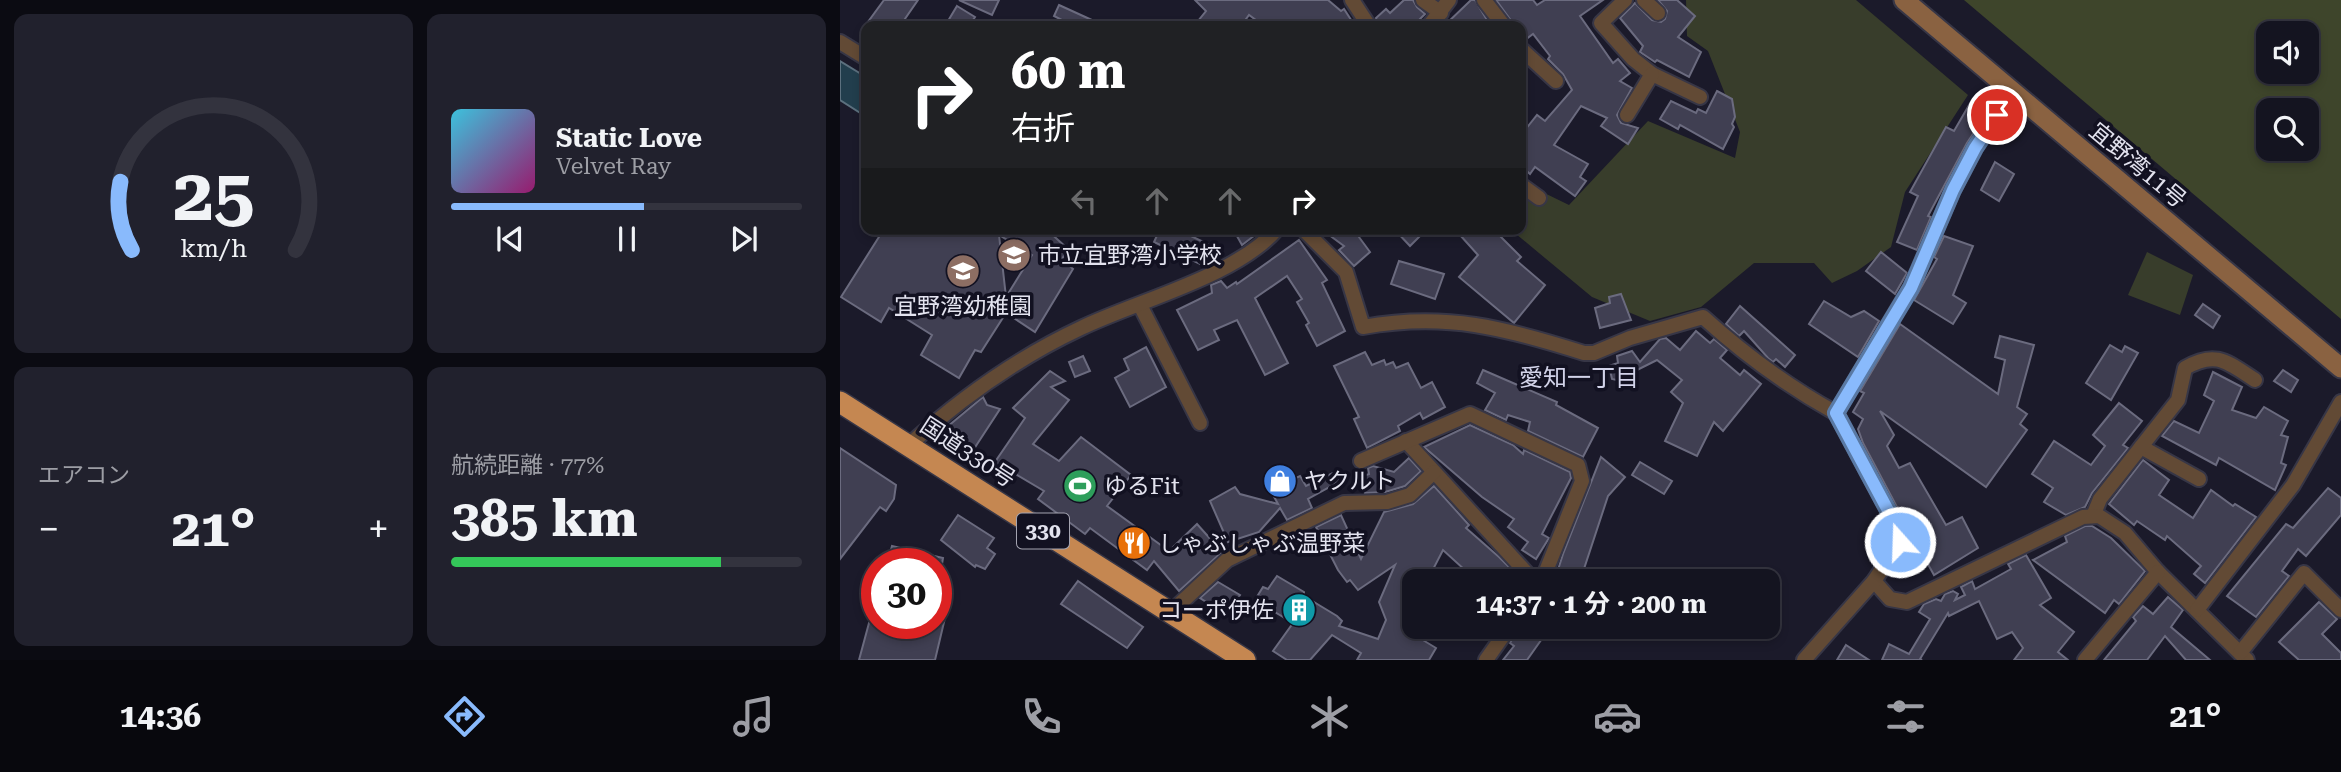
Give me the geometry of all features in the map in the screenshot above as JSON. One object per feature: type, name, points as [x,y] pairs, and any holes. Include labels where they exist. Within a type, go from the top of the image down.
[{"type":"highway","name":"国道330号","points":[[841,403],[1245,660]]},
{"type":"street","points":[[1352,0],[1366,21]]},
{"type":"street","points":[[1423,0],[1445,7],[1433,21]]},
{"type":"street","points":[[1484,0],[1500,21]]},
{"type":"street","points":[[1625,0],[1601,23],[1633,59],[1651,74],[1700,97]]},
{"type":"street","points":[[1644,0],[1658,13]]},
{"type":"street","name":"宜野湾11号","points":[[1904,0],[2341,368]]},
{"type":"street","points":[[840,42],[861,55]]},
{"type":"street","points":[[1526,54],[1556,81]]},
{"type":"street","points":[[1628,115],[1651,74]]},
{"type":"street","points":[[1836,413],[1911,288],[1953,190],[1975,148],[1997,115]]},
{"type":"street","points":[[1526,189],[1539,198]]},
{"type":"street","points":[[909,445],[946,411],[992,377],[1082,327],[1243,258],[1270,235]]},
{"type":"street","points":[[1309,235],[1346,272],[1363,327],[1394,322],[1475,323],[1517,332],[1584,353],[1594,353],[1678,322],[1703,317],[1741,352],[1780,380],[1836,413],[1898,529],[1900,542],[1874,581],[1804,660]]},
{"type":"street","points":[[1140,304],[1200,424]]},
{"type":"street","points":[[2093,516],[2100,499],[2178,400],[2185,369],[2203,358],[2227,362],[2255,380]]},
{"type":"street","points":[[2197,610],[2292,485],[2341,401]]},
{"type":"street","points":[[1361,461],[1471,414],[1578,465],[1582,481],[1547,569]]},
{"type":"street","points":[[1406,441],[1523,569]]},
{"type":"street","points":[[2141,447],[2199,479]]},
{"type":"street","points":[[1171,612],[1227,561],[1344,503],[1387,502],[1410,495],[1434,472]]},
{"type":"street","points":[[1874,581],[1890,599],[1907,602],[2083,517],[2099,516],[2125,533],[2158,572],[2244,657],[2304,573],[2341,610]]},
{"type":"street","points":[[2085,660],[2158,572]]},
{"type":"street","points":[[1486,660],[1501,639]]},
{"type":"green space","points":[[1686,0],[1856,0],[1968,95],[1905,192],[1891,247],[1857,271],[1832,283],[1814,263],[1754,263],[1701,307],[1650,321],[1592,297],[1517,235],[1526,235],[1526,187],[1528,185],[1569,205],[1648,121],[1735,158],[1740,132],[1708,51],[1687,36]]},
{"type":"green space","points":[[1964,0],[2341,0],[2341,319]]},
{"type":"green space","points":[[2147,252],[2193,275],[2180,315],[2128,295]]},
{"type":"water","points":[[840,61],[861,74],[861,113],[840,100]]},
{"type":"building","points":[[884,0],[918,0],[903,21],[869,21]]},
{"type":"building","points":[[959,0],[999,0],[992,15]]},
{"type":"building","points":[[1195,0],[1328,0],[1341,11],[1344,9],[1352,21],[1257,21],[1249,15],[1245,21],[1198,21],[1206,11]]},
{"type":"building","points":[[1404,0],[1413,0],[1425,14],[1418,21],[1377,21],[1376,18],[1386,9],[1390,13]]},
{"type":"building","points":[[1471,0],[1475,0],[1487,20],[1486,21],[1449,21]]},
{"type":"building","points":[[1496,0],[1533,0],[1537,5],[1545,0],[1603,0],[1580,16],[1613,63],[1618,59],[1630,73],[1620,81],[1632,88],[1617,115],[1621,123],[1638,128],[1628,144],[1601,126],[1607,118],[1581,106],[1554,145],[1588,164],[1580,177],[1586,181],[1575,196],[1535,167],[1530,174],[1526,170],[1526,129],[1537,115],[1545,121],[1572,90],[1533,34],[1526,39],[1526,21],[1511,21]]},
{"type":"building","points":[[1658,0],[1677,0],[1695,16],[1678,37],[1701,52],[1689,77],[1640,52],[1643,46],[1620,18],[1635,3],[1652,20],[1661,22],[1667,11]]},
{"type":"building","points":[[1059,5],[1094,21],[1064,21],[1054,16]]},
{"type":"building","points":[[957,6],[975,17],[972,21],[948,21]]},
{"type":"building","points":[[1717,91],[1732,99],[1735,117],[1732,124],[1734,127],[1723,149],[1680,125],[1678,129],[1660,119],[1671,101],[1696,113],[1698,109],[1706,113]]},
{"type":"building","points":[[1972,100],[1988,111],[1967,143],[1928,216],[1931,217],[1917,250],[1897,242],[1918,196],[1910,192],[1946,127],[1954,131]]},
{"type":"building","points":[[1995,162],[2014,174],[1999,201],[1981,190]]},
{"type":"building","points":[[880,235],[999,235],[1053,235],[1068,249],[1062,259],[1073,269],[1035,332],[1006,313],[981,352],[975,350],[959,378],[921,355],[932,335],[889,308],[881,322],[841,297]],"holes":[[[999,235],[1032,255],[1006,297]]]},
{"type":"building","points":[[1157,235],[1189,235],[1208,244],[1200,264],[1154,242]]},
{"type":"building","points":[[1236,235],[1255,235],[1242,245]]},
{"type":"building","points":[[1329,235],[1357,235],[1370,252],[1354,266],[1339,250],[1344,246]]},
{"type":"building","points":[[1400,235],[1421,235],[1410,246]]},
{"type":"building","points":[[1460,235],[1499,235],[1521,257],[1517,261],[1545,285],[1514,323],[1459,277],[1478,255]]},
{"type":"building","points":[[1944,236],[1973,246],[1953,295],[1966,303],[1953,324],[1914,300],[1937,259],[1934,257]]},
{"type":"building","points":[[1299,240],[1327,280],[1322,283],[1345,331],[1317,346],[1306,325],[1309,323],[1297,302],[1302,299],[1287,276],[1255,298],[1288,363],[1265,375],[1237,320],[1214,330],[1219,340],[1198,350],[1177,310],[1212,293],[1211,285],[1221,281],[1227,288],[1236,282],[1237,284]]},
{"type":"building","points":[[1881,252],[1907,273],[1895,294],[1866,271]]},
{"type":"building","points":[[1399,261],[1444,274],[1435,299],[1391,284]]},
{"type":"building","points":[[1621,294],[1631,320],[1600,328],[1595,308],[1610,303],[1609,297]]},
{"type":"building","points":[[1824,301],[1851,317],[1864,311],[1879,321],[1858,357],[1809,324]]},
{"type":"building","points":[[2203,304],[2220,316],[2213,328],[2195,315]]},
{"type":"building","points":[[1740,306],[1795,355],[1785,367],[1776,359],[1773,362],[1768,358],[1744,331],[1739,336],[1726,324]]},
{"type":"building","points":[[1900,324],[1998,394],[2005,360],[1995,357],[2000,336],[2034,345],[2017,407],[2027,414],[2020,424],[2027,430],[1986,487],[1880,411],[1894,435],[1887,446],[1899,468],[1910,463],[1946,525],[1962,517],[1978,548],[1934,575],[1915,541],[1912,543],[1906,524],[1863,443],[1858,429],[1863,419],[1853,412],[1864,393],[1860,391]]},
{"type":"building","points":[[1696,331],[1710,343],[1714,339],[1727,350],[1720,358],[1740,375],[1744,370],[1761,384],[1723,431],[1714,422],[1697,456],[1665,441],[1683,403],[1671,392],[1682,380],[1657,360],[1631,373],[1633,378],[1625,382],[1612,379],[1609,366],[1618,363],[1617,356],[1632,351],[1640,362],[1660,339],[1666,338],[1680,350]]},
{"type":"building","points":[[2110,345],[2122,352],[2125,346],[2138,353],[2111,400],[2086,383]]},
{"type":"building","points":[[1146,347],[1166,387],[1130,407],[1115,378],[1129,370],[1124,359]]},
{"type":"building","points":[[1365,352],[1372,365],[1384,360],[1386,365],[1393,362],[1396,368],[1408,363],[1421,388],[1432,382],[1445,407],[1423,419],[1420,413],[1398,426],[1400,431],[1367,448],[1354,419],[1359,417],[1334,366]]},
{"type":"building","points":[[1083,356],[1090,371],[1075,377],[1069,362]]},
{"type":"building","points":[[1483,370],[1557,402],[1556,405],[1598,428],[1583,457],[1528,431],[1530,422],[1508,415],[1506,420],[1485,410],[1495,393],[1477,383]]},
{"type":"building","points":[[2283,370],[2298,380],[2291,392],[2274,381]]},
{"type":"building","points":[[1050,371],[1065,381],[1051,387],[1069,400],[1033,444],[1059,461],[1081,437],[1131,475],[1107,506],[1169,551],[1197,524],[1222,552],[1179,591],[1154,561],[1147,570],[1090,528],[1085,534],[1038,499],[1044,491],[995,462],[1025,418],[1013,408]]},
{"type":"building","points":[[2213,372],[2242,387],[2232,410],[2256,418],[2264,407],[2288,421],[2281,435],[2288,437],[2281,463],[2286,465],[2275,490],[2219,458],[2216,465],[2162,436],[2174,421],[2199,433],[2214,401],[2204,395]]},
{"type":"building","points":[[983,397],[987,405],[1000,409],[970,455],[959,455],[954,443],[944,438],[941,432]]},
{"type":"building","points":[[2119,403],[2142,421],[2123,445],[2128,448],[2092,493],[2085,507],[2066,515],[2044,502],[2053,488],[2032,474],[2054,441],[2091,465],[2105,446],[2093,435]]},
{"type":"building","points":[[1470,425],[1513,445],[1523,454],[1524,450],[1570,472],[1571,478],[1542,534],[1549,538],[1536,559],[1522,550],[1528,542],[1508,527],[1514,519],[1482,497],[1424,447]]},
{"type":"building","points":[[840,448],[896,485],[894,499],[886,511],[880,507],[840,559]]},
{"type":"building","points":[[1601,457],[1625,477],[1608,496],[1584,569],[1558,569]]},
{"type":"building","points":[[1409,458],[1421,471],[1405,486],[1385,492],[1365,493],[1360,477],[1369,474],[1368,468],[1373,466],[1394,472]]},
{"type":"building","points":[[2143,460],[2169,480],[2159,495],[2193,518],[2211,490],[2233,506],[2235,504],[2256,517],[2205,583],[2194,574],[2201,566],[2167,536],[2165,540],[2137,521],[2134,525],[2109,504]]},
{"type":"building","points":[[1640,462],[1672,481],[1664,494],[1632,475]]},
{"type":"building","points":[[1288,468],[1294,479],[1300,476],[1306,486],[1337,471],[1342,480],[1308,499],[1312,508],[1287,520],[1280,508],[1259,532],[1228,542],[1210,501],[1235,487],[1240,494],[1278,504],[1266,482]]},
{"type":"building","points":[[1434,486],[1469,525],[1466,528],[1509,567],[1464,569],[1443,550],[1433,569],[1402,569],[1402,639],[1421,639],[1436,648],[1429,660],[1357,660],[1361,653],[1332,635],[1310,660],[1287,660],[1273,651],[1293,623],[1255,600],[1263,587],[1268,589],[1277,576],[1337,616],[1342,621],[1339,626],[1378,639],[1386,620],[1379,602],[1395,565],[1358,590],[1350,580],[1347,582],[1338,570],[1316,527],[1341,515],[1361,559],[1384,512],[1413,504]]},
{"type":"building","points":[[2328,488],[2341,498],[2341,515],[2306,556],[2298,549],[2282,571],[2289,576],[2256,617],[2227,596],[2286,524],[2293,528]]},
{"type":"building","points":[[958,515],[994,538],[987,548],[995,554],[985,569],[976,565],[975,567],[941,540]]},
{"type":"building","points":[[2085,526],[2092,526],[2111,538],[2145,571],[2119,604],[2114,600],[2105,613],[2033,560],[2067,542],[2065,536]]},
{"type":"building","points":[[2026,555],[2051,598],[2040,605],[2074,632],[2058,652],[2068,660],[2014,660],[2023,648],[2012,632],[1997,639],[1979,601],[1949,616],[1948,613],[1920,659],[1922,660],[1882,660],[1889,644],[1909,654],[1930,619],[1919,612],[1924,604],[1936,599],[1941,601],[1945,594],[1953,591],[1958,594],[1955,600],[1965,595],[1961,587],[1972,581],[1975,589],[2011,569],[2008,564]]},
{"type":"building","points":[[1078,581],[1143,627],[1127,648],[1061,604]]},
{"type":"building","points":[[1218,582],[1240,595],[1227,615],[1200,598]]},
{"type":"building","points":[[2168,597],[2183,610],[2171,627],[2210,660],[2186,660],[2165,636],[2147,660],[2104,660],[2136,621],[2133,617],[2143,606],[2153,614]]},
{"type":"building","points":[[2319,602],[2337,619],[2322,634],[2341,653],[2341,660],[2299,660],[2279,642]]},
{"type":"building","points":[[865,639],[940,639],[935,660],[859,660]]},
{"type":"building","points":[[1512,639],[1542,639],[1527,660],[1503,660],[1514,646],[1510,643]]},
{"type":"building","points":[[1846,645],[1869,660],[1837,660]]},
{"type":"place","name":"市立宜野湾小学校","points":[[1014,255]]},
{"type":"place","name":"宜野湾幼稚園","points":[[963,271]]},
{"type":"place","name":"ヤクルト","points":[[1280,481]]},
{"type":"place","name":"ゆるFit","points":[[1080,486]]},
{"type":"place","name":"しゃぶしゃぶ温野菜","points":[[1134,543]]},
{"type":"place","name":"コーポ伊佐","points":[[1299,610]]},
{"type":"district","name":"愛知一丁目","points":[[1579,378]]},
{"type":"route","points":[[1900,542],[1898,529],[1836,413],[1911,288],[1953,190],[1975,148],[1997,115]]}]
